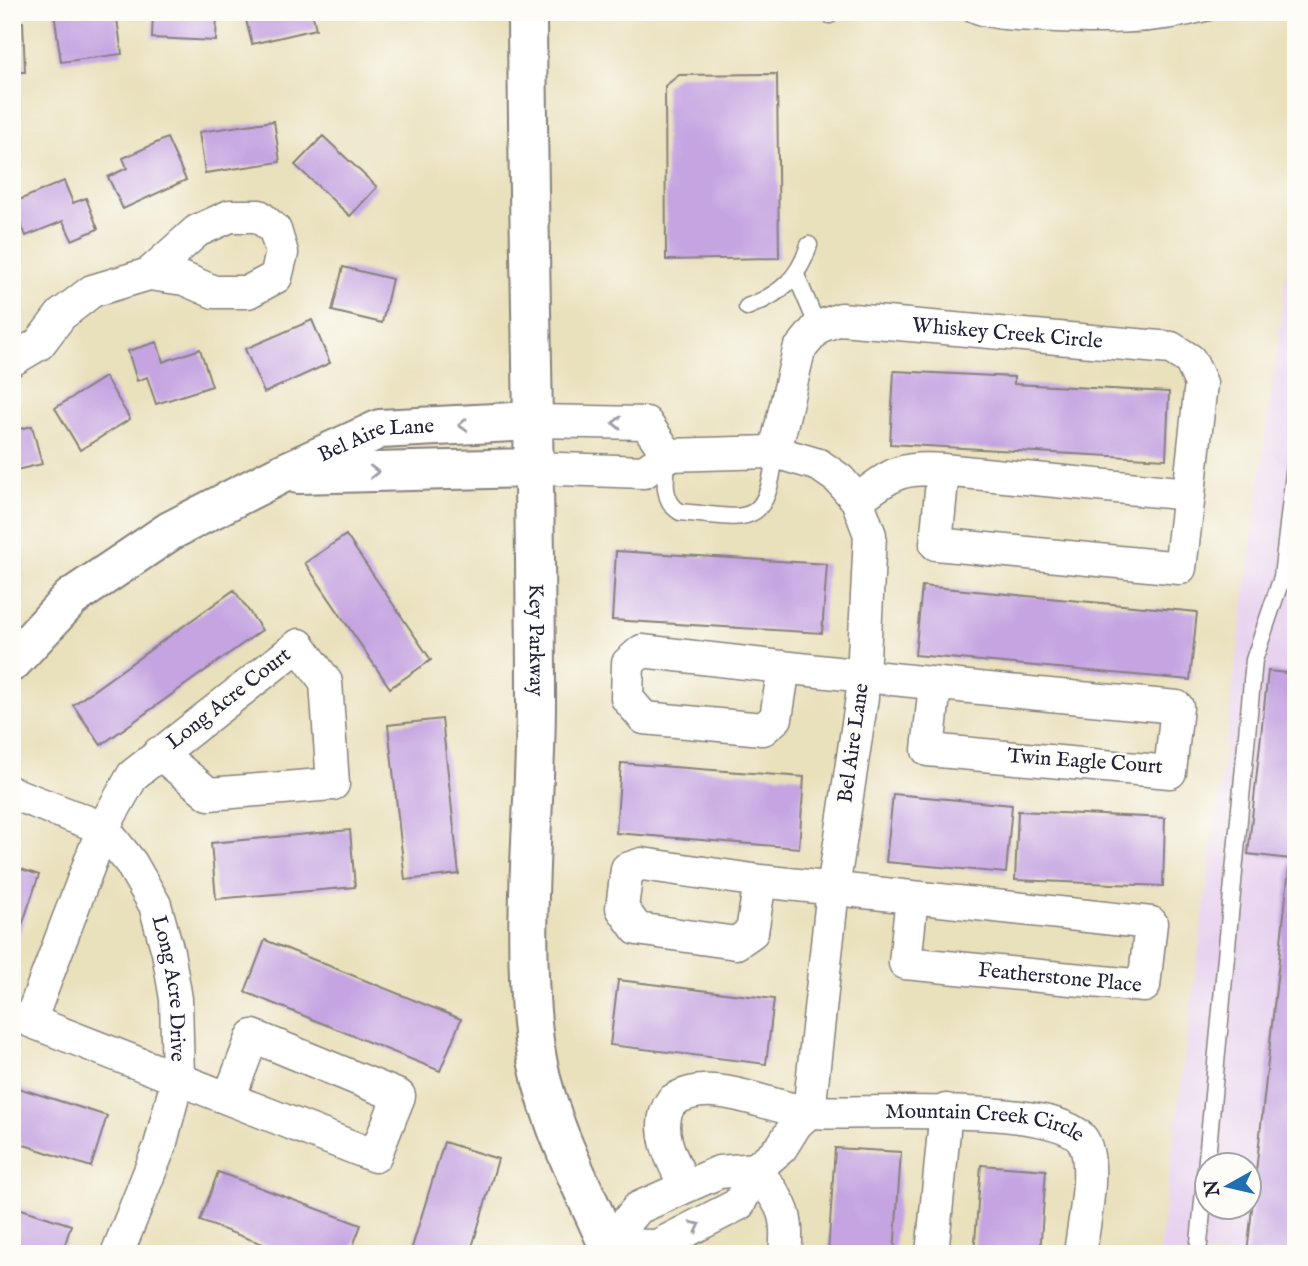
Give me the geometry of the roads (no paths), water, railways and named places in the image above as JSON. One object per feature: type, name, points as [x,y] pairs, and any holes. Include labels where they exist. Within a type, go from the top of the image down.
[{"type":"street","name":"Key Parkway","points":[[527,12],[536,702],[530,920],[534,1043],[549,1107],[568,1161],[610,1250]]},
{"type":"street","points":[[12,360],[38,344],[61,314],[92,291],[149,274]]},
{"type":"street","name":"Whiskey Creek Circle","points":[[818,327],[841,320],[1171,348],[1189,360],[1201,383],[1180,568],[936,544],[943,470]]},
{"type":"street","points":[[775,452],[799,349],[818,327]]},
{"type":"street","name":"Bel Aire Lane","points":[[12,662],[71,598],[170,531],[281,474],[380,429],[531,421],[646,423],[668,455]]},
{"type":"street","name":"Bel Aire Lane","points":[[281,474],[532,468],[644,472],[668,455],[775,452],[819,465],[839,479],[857,500],[870,535],[863,678],[834,889],[809,1112]]},
{"type":"street","points":[[857,500],[895,471],[915,468],[1189,494]]},
{"type":"street","name":"Long Acre Court","points":[[159,753],[209,794],[332,784],[326,682],[299,645],[159,753],[133,775],[103,828],[30,1021],[178,1077]]},
{"type":"street","name":"Twin Eagle Court","points":[[783,667],[776,718],[763,729],[644,718],[627,698],[628,663],[642,651],[783,667],[863,678],[1177,707],[1170,772],[928,750],[935,685]]},
{"type":"street","points":[[12,793],[103,828]]},
{"type":"street","name":"Long Acre Drive","points":[[103,828],[131,863],[158,916],[176,999],[178,1077],[160,1146],[117,1254]]},
{"type":"street","name":"Featherstone Place","points":[[760,881],[912,897],[1151,923],[1144,986],[905,963],[912,897]]},
{"type":"street","points":[[178,1077],[229,1098],[375,1156],[399,1096],[253,1036],[229,1098]]},
{"type":"street","name":"Mountain Creek Circle","points":[[685,1185],[672,1161],[663,1124],[667,1107],[680,1096],[710,1091],[809,1112],[946,1110],[1062,1124],[1082,1139],[1090,1160],[1080,1254]]},
{"type":"street","points":[[932,1254],[946,1110]]},
{"type":"street","points":[[610,1250],[657,1246],[738,1205],[756,1169],[781,1148],[796,1124],[809,1112]]},
{"type":"street","points":[[610,1250],[638,1208],[719,1172],[756,1169]]},
{"type":"street","points":[[756,1169],[781,1204],[788,1226],[785,1254]]},
{"type":"lane","points":[[969,12],[1009,21],[1107,26],[1155,23],[1209,12]]},
{"type":"lane","points":[[747,307],[771,298],[789,285],[803,265],[809,245]]},
{"type":"lane","points":[[796,275],[818,327]]},
{"type":"lane","points":[[668,455],[666,495],[672,507],[680,512],[745,518],[756,513],[771,488],[775,452]]},
{"type":"lane","points":[[1198,1254],[1254,660],[1282,577],[1296,456]]}]
